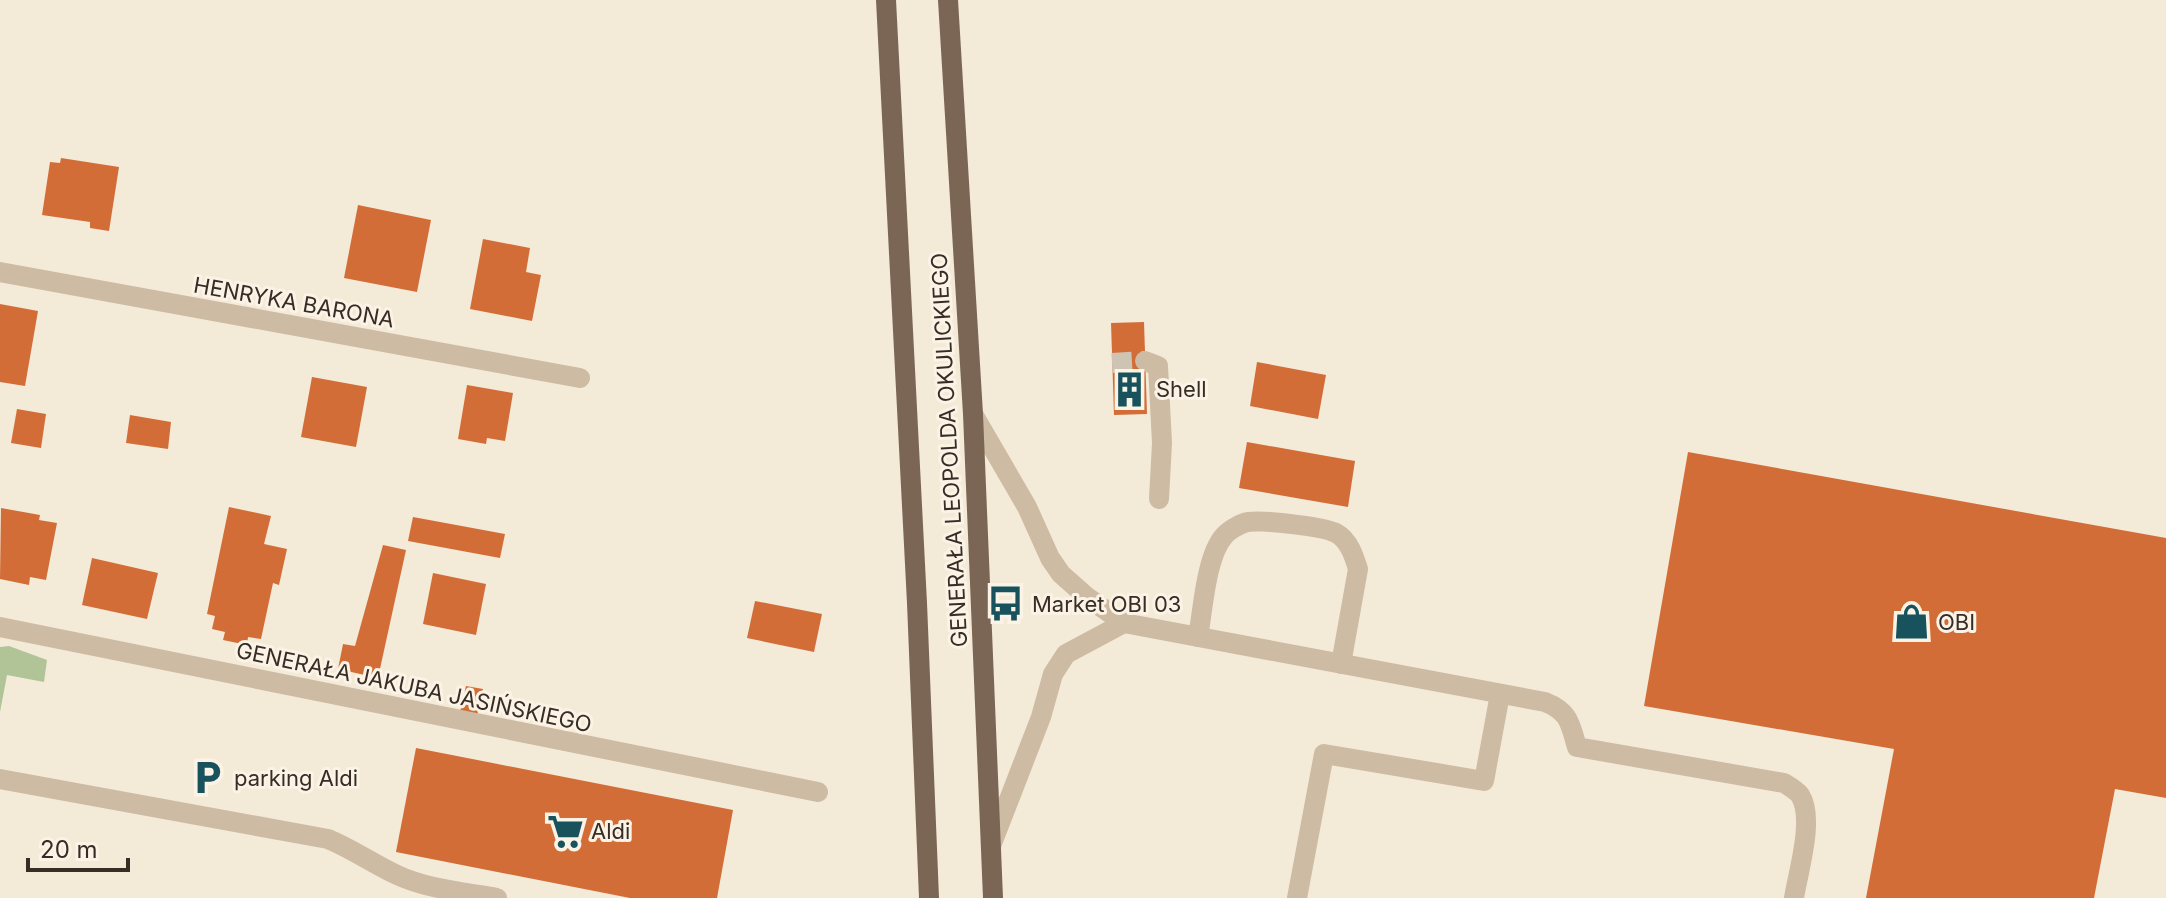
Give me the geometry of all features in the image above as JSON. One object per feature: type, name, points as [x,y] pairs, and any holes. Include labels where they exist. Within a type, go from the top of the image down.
[{"type":"main road","name":"GENERAŁA LEOPOLDA OKULICKIEGO","points":[[886,0],[929,898]]},
{"type":"main road","name":"GENERAŁA LEOPOLDA OKULICKIEGO","points":[[948,0],[973,414],[993,898]]},
{"type":"street","name":"HENRYKA BARONA","points":[[0,272],[580,378]]},
{"type":"street","points":[[1145,361],[1158,366],[1162,443],[1159,499]]},
{"type":"street","points":[[973,414],[1027,507],[1050,558],[1061,574],[1124,623],[1545,702],[1560,708],[1567,717],[1577,747],[1784,783],[1799,793],[1805,808],[1806,825],[1794,898]]},
{"type":"street","points":[[1198,637],[1215,548],[1226,533],[1246,522],[1266,521],[1334,532],[1345,540],[1358,569],[1341,664]]},
{"type":"street","points":[[991,846],[1041,717],[1053,674],[1066,654],[1124,623]]},
{"type":"street","name":"GENERAŁA JAKUBA JASIŃSKIEGO","points":[[0,627],[818,792]]},
{"type":"street","points":[[1297,898],[1324,754],[1484,781],[1500,694]]},
{"type":"street","points":[[0,779],[328,839],[395,874],[424,885],[497,898]]},
{"type":"green space","points":[[9,646],[47,660],[44,682],[7,675],[0,712],[0,647]]},
{"type":"building","points":[[61,158],[119,167],[109,231],[90,228],[90,222],[42,215],[50,162],[60,163]]},
{"type":"building","points":[[358,205],[431,220],[417,292],[344,278]]},
{"type":"building","points":[[483,239],[530,248],[526,272],[541,275],[532,321],[470,309]]},
{"type":"building","points":[[0,304],[38,311],[25,386],[0,382]]},
{"type":"building","name":"Shell","points":[[1144,322],[1147,414],[1114,415],[1111,323]]},
{"type":"building","points":[[1257,362],[1326,375],[1318,419],[1250,406]]},
{"type":"building","points":[[312,377],[367,387],[356,447],[301,437]]},
{"type":"building","points":[[467,385],[513,393],[505,441],[487,438],[486,444],[458,439]]},
{"type":"building","points":[[17,409],[46,414],[41,448],[11,443]]},
{"type":"building","points":[[130,415],[171,422],[168,449],[126,443]]},
{"type":"building","name":"Shell","points":[[1247,442],[1355,461],[1348,507],[1239,488]]},
{"type":"building","name":"OBI","points":[[1688,452],[2166,538],[2166,798],[2115,789],[2094,898],[1866,898],[1894,749],[1644,706]]},
{"type":"building","points":[[229,507],[271,516],[264,544],[287,549],[279,585],[273,583],[261,639],[248,637],[247,645],[223,640],[225,632],[212,629],[215,616],[207,614]]},
{"type":"building","points":[[1,508],[40,515],[39,520],[57,523],[46,580],[30,577],[29,585],[0,579]]},
{"type":"building","points":[[413,517],[505,534],[500,558],[408,541]]},
{"type":"building","points":[[383,545],[406,550],[378,678],[338,669],[343,644],[355,646]]},
{"type":"building","points":[[92,558],[158,573],[147,619],[82,605]]},
{"type":"building","points":[[433,573],[486,584],[476,635],[423,624]]},
{"type":"building","points":[[755,601],[822,614],[814,652],[747,638]]},
{"type":"building","points":[[466,686],[483,689],[477,716],[460,712]]},
{"type":"building","name":"Aldi","points":[[416,748],[733,810],[717,898],[630,898],[396,852]]},
{"type":"tunnel","points":[[1112,363],[1145,361]]},
{"type":"place","name":"Shell","points":[[1130,389]]},
{"type":"place","name":"Market OBI 03","points":[[1006,604]]},
{"type":"place","name":"OBI","points":[[1912,622]]},
{"type":"place","name":"parking Aldi","points":[[208,778]]},
{"type":"place","name":"Aldi","points":[[565,831]]}]
